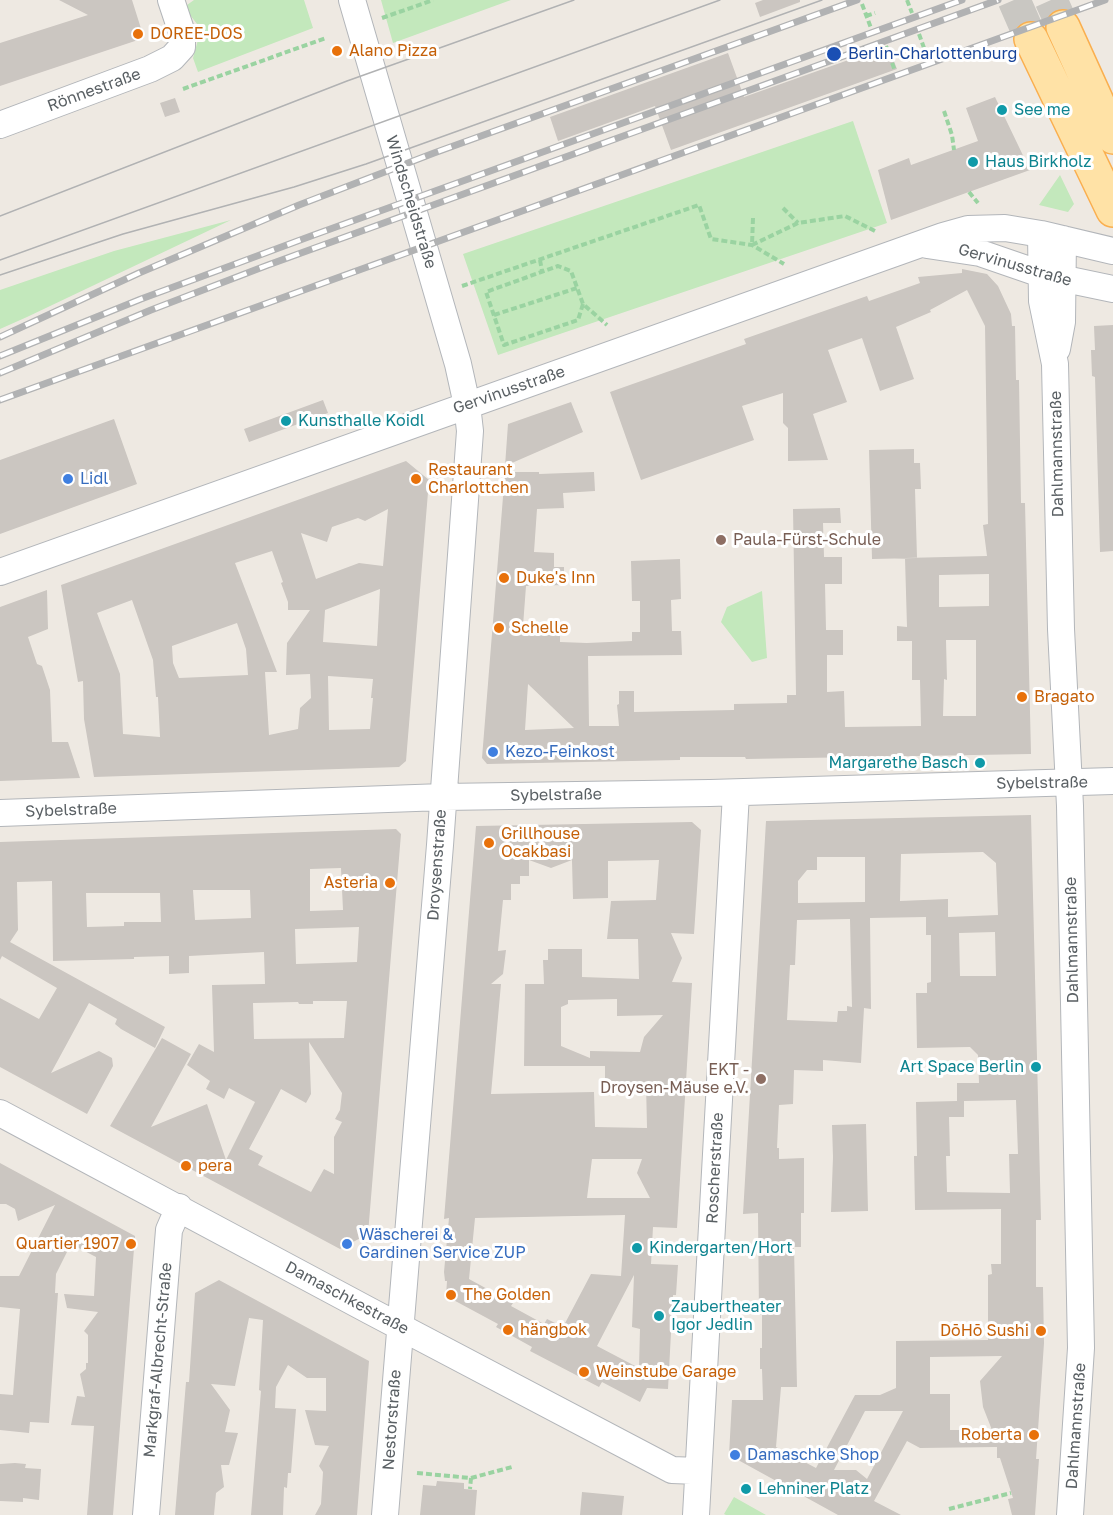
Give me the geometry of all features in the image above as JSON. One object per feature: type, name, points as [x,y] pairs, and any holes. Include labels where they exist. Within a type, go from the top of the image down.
[{"type":"main road","points":[[1063,27],[1113,137]]},
{"type":"main road","points":[[1031,39],[1113,210]]},
{"type":"street","name":"Rönnestraße","points":[[0,125],[150,69],[172,58],[182,47],[182,33],[171,0]]},
{"type":"street","name":"Windscheidstraße","points":[[352,0],[458,364],[467,405]]},
{"type":"street","name":"Gervinusstraße","points":[[0,573],[917,244],[968,229],[1013,229],[1113,251]]},
{"type":"street","name":"Dahlmannstraße","points":[[1052,236],[1052,277],[1044,318],[1055,364],[1061,629],[1068,782],[1081,1348],[1070,1515]]},
{"type":"street","name":"Gervinusstraße","points":[[917,244],[980,253],[1052,277],[1113,289]]},
{"type":"street","name":"Droysenstraße","points":[[399,1326],[443,797],[470,431],[467,405]]},
{"type":"street","name":"Sybelstraße","points":[[0,813],[443,797],[736,793],[1113,782]]},
{"type":"street","name":"Roscherstraße","points":[[698,1472],[736,793]]},
{"type":"street","name":"Damaschkestraße","points":[[0,1113],[672,1470],[698,1472]]},
{"type":"street","name":"Markgraf-Albrecht-Straße","points":[[146,1515],[170,1230],[179,1207]]},
{"type":"street","name":"Nestorstraße","points":[[385,1515],[399,1326]]},
{"type":"street","points":[[696,1515],[698,1472]]},
{"type":"path","points":[[382,18],[433,0]]},
{"type":"path","points":[[908,0],[912,13]]},
{"type":"path","points":[[862,4],[871,28]]},
{"type":"path","points":[[866,16],[875,13]]},
{"type":"path","points":[[919,33],[926,46],[928,59]]},
{"type":"path","points":[[183,89],[326,38]]},
{"type":"path","points":[[886,46],[893,57],[895,70]]},
{"type":"path","points":[[944,111],[954,150]]},
{"type":"path","points":[[969,192],[978,203]]},
{"type":"path","points":[[462,286],[699,205],[711,239],[752,245],[784,264]]},
{"type":"path","points":[[783,208],[798,223]]},
{"type":"path","points":[[752,245],[798,223],[845,216],[875,231]]},
{"type":"path","points":[[752,245],[753,218]]},
{"type":"path","points":[[540,260],[543,272]]},
{"type":"path","points":[[583,304],[578,320],[504,345],[486,292],[558,266],[571,272],[583,304],[607,325]]},
{"type":"path","points":[[494,315],[577,288]]},
{"type":"path","points":[[417,1473],[471,1478],[512,1467]]},
{"type":"path","points":[[470,1489],[471,1478]]},
{"type":"path","points":[[949,1509],[1011,1493]]},
{"type":"green space","points":[[194,0],[304,0],[313,28],[198,72],[193,58],[201,29],[190,15],[187,5]]},
{"type":"green space","points":[[381,0],[511,0],[393,43]]},
{"type":"green space","points":[[853,121],[887,223],[498,355],[463,254]]},
{"type":"green space","points":[[1060,175],[1074,204],[1068,212],[1039,205]]},
{"type":"green space","points":[[231,220],[0,329],[0,290],[114,251]]},
{"type":"green space","points":[[762,591],[767,658],[752,662],[721,622],[727,607]]},
{"type":"green space","points":[[734,1497],[766,1515],[724,1514]]},
{"type":"building","points":[[59,0],[132,0],[144,38],[0,86],[0,43],[88,15]]},
{"type":"building","points":[[763,0],[800,0],[800,2],[760,17],[755,3]]},
{"type":"building","points":[[888,46],[897,69],[671,150],[655,106],[558,141],[550,117],[728,53],[744,97]]},
{"type":"building","name":"Haus Birkholz","points":[[995,97],[1030,170],[891,220],[878,170],[909,158],[911,165],[978,141],[966,108]]},
{"type":"building","points":[[175,98],[180,112],[165,117],[160,103]]},
{"type":"building","points":[[962,269],[987,274],[998,286],[1011,314],[1012,326],[1015,326],[1016,380],[1019,380],[1021,503],[1025,503],[1031,754],[746,759],[745,757],[680,757],[680,760],[487,764],[482,758],[505,472],[539,472],[539,474],[594,472],[595,491],[563,493],[564,508],[537,509],[534,552],[554,553],[554,567],[564,567],[564,585],[526,586],[523,626],[560,627],[560,642],[632,641],[632,632],[640,632],[640,601],[632,601],[631,561],[680,559],[681,599],[671,600],[672,631],[681,631],[682,655],[588,656],[589,726],[619,726],[617,705],[619,704],[619,691],[634,691],[634,712],[734,710],[734,704],[787,703],[787,695],[796,695],[793,509],[840,508],[841,523],[823,523],[824,557],[842,557],[842,584],[825,584],[826,630],[843,630],[843,655],[827,655],[827,692],[844,691],[845,727],[921,726],[920,680],[912,680],[912,641],[897,641],[897,626],[907,627],[905,558],[987,556],[983,525],[988,524],[985,326],[967,290],[930,310],[931,312],[896,327],[914,379],[880,391],[862,338],[828,350],[847,402],[813,414],[828,460],[788,461],[788,428],[783,423],[783,393],[742,406],[754,440],[641,480],[610,392],[746,344],[744,339],[867,296],[869,301],[920,283],[918,277],[962,273]],"holes":[[[989,574],[989,606],[939,607],[939,575]],[[946,640],[976,640],[976,716],[943,716],[944,679],[947,680]],[[528,684],[574,728],[525,730]]]},
{"type":"building","points":[[1113,325],[1113,551],[1100,552],[1095,377],[1092,376],[1091,350],[1095,350],[1094,326]]},
{"type":"building","name":"Kunsthalle Koidl","points":[[323,400],[328,413],[249,442],[244,429]]},
{"type":"building","points":[[571,402],[583,432],[505,466],[508,424]]},
{"type":"building","name":"Lidl","points":[[114,419],[137,484],[0,534],[0,460]]},
{"type":"building","points":[[914,449],[914,463],[920,463],[921,489],[915,489],[917,558],[872,559],[869,450]]},
{"type":"building","points":[[406,461],[429,480],[406,761],[399,767],[94,777],[84,719],[83,681],[78,682],[61,585]],"holes":[[[388,509],[383,566],[359,563],[316,579],[301,533],[327,542],[332,527],[358,518],[365,521]],[[272,551],[283,582],[281,583],[288,602],[288,610],[310,610],[287,643],[286,675],[310,674],[311,698],[300,708],[298,729],[269,735],[265,672],[277,672],[235,563]],[[380,589],[377,646],[323,642],[325,610]],[[132,600],[153,660],[160,737],[123,734],[120,674],[97,613]],[[237,623],[246,649],[248,675],[179,678],[173,663],[172,646]],[[328,676],[373,679],[370,729],[329,730]]]},
{"type":"building","points":[[47,590],[48,629],[28,637],[37,664],[42,666],[50,690],[52,742],[68,742],[80,778],[0,781],[0,607]]},
{"type":"building","points":[[1031,815],[1041,1220],[1036,1220],[1036,1287],[1043,1287],[1044,1343],[1036,1459],[1039,1459],[1035,1515],[1012,1515],[1008,1499],[1013,1498],[1000,1458],[997,1458],[997,1447],[920,1448],[907,1441],[874,1501],[901,1515],[838,1515],[729,1455],[732,1400],[763,1400],[762,1369],[760,1369],[762,1315],[759,1315],[758,1213],[743,1214],[766,821]],"holes":[[[983,852],[996,863],[998,915],[948,917],[948,899],[900,901],[901,854]],[[817,857],[865,857],[865,902],[798,903],[798,881],[807,870],[817,870]],[[926,917],[926,935],[931,935],[931,982],[927,983],[927,993],[916,993],[917,1048],[970,1047],[978,1055],[979,1083],[957,1083],[957,1101],[916,1102],[915,1210],[1001,1209],[1001,1264],[991,1264],[992,1274],[988,1275],[988,1340],[896,1341],[896,1388],[880,1395],[855,1395],[816,1468],[776,1447],[781,1387],[797,1387],[794,1247],[801,1247],[801,1213],[804,1213],[804,1158],[779,1159],[779,1148],[777,1148],[779,1105],[793,1104],[794,1070],[823,1071],[823,1060],[861,1063],[864,1008],[871,1009],[870,918]],[[850,919],[852,1007],[847,1006],[847,1011],[838,1011],[837,1022],[787,1020],[790,965],[795,965],[797,920]],[[995,932],[996,976],[960,976],[959,933]],[[1016,1100],[1018,1154],[1009,1154],[1010,1193],[947,1192],[946,1156],[950,1156],[949,1117],[964,1117],[964,1101]],[[1002,1356],[980,1381],[983,1407],[992,1430],[950,1430],[950,1394],[930,1394],[930,1357]],[[865,1411],[903,1411],[867,1479],[856,1470],[834,1470]]]},
{"type":"building","points":[[692,822],[701,830],[694,934],[671,933],[682,958],[672,982],[692,983],[677,1228],[653,1227],[651,1264],[678,1265],[676,1295],[673,1295],[668,1389],[647,1388],[640,1402],[602,1382],[599,1387],[530,1351],[532,1347],[496,1327],[498,1324],[446,1296],[447,1281],[445,1281],[444,1272],[449,1218],[444,1219],[476,826]],"holes":[[[529,860],[551,868],[572,860],[573,899],[608,898],[608,861],[659,860],[656,900],[611,901],[607,939],[638,939],[639,979],[582,977],[582,949],[548,949],[548,960],[543,960],[544,984],[525,984],[524,1066],[605,1066],[605,1084],[646,1083],[647,1128],[595,1127],[594,1092],[491,1094],[501,984],[491,984],[503,974],[506,950],[498,951],[503,900],[511,900],[511,884],[520,884],[520,876],[529,876]],[[617,999],[617,1016],[663,1015],[644,1037],[640,1052],[590,1051],[590,1058],[561,1046],[561,1007],[568,1004],[568,1000]],[[592,1159],[642,1159],[637,1173],[650,1198],[587,1198]],[[625,1215],[621,1276],[591,1274],[563,1327],[547,1319],[544,1324],[511,1306],[513,1303],[469,1279],[475,1218]],[[634,1275],[632,1327],[640,1329],[639,1368],[597,1346]]]},
{"type":"building","points":[[396,829],[401,834],[368,1234],[340,1249],[110,1126],[162,1038],[191,1054],[151,1127],[207,1104],[226,1160],[255,1102],[229,1088],[224,1099],[206,1089],[210,1081],[187,1065],[199,1044],[214,1052],[212,985],[265,984],[264,952],[189,956],[189,973],[169,974],[169,956],[53,961],[52,881],[17,882],[18,930],[10,942],[165,1027],[155,1048],[121,1029],[115,1024],[117,1019],[89,1003],[51,1073],[99,1051],[112,1058],[113,1066],[87,1114],[0,1067],[0,998],[39,1019],[57,988],[2,956],[0,960],[0,842]],"holes":[[[341,868],[343,910],[310,911],[310,869]],[[193,890],[250,890],[251,918],[195,920]],[[86,893],[160,893],[161,922],[124,922],[124,926],[87,927]],[[359,927],[357,962],[296,964],[295,929]],[[313,1001],[347,1001],[344,1038],[254,1039],[253,1003],[298,1002],[299,1004],[313,1004]],[[309,1042],[342,1093],[340,1110],[335,1119],[342,1122],[334,1137],[334,1174],[324,1169],[311,1192],[258,1165],[263,1156],[249,1149],[281,1089],[306,1103],[311,1094]]]},
{"type":"building","points":[[866,1124],[868,1211],[831,1212],[832,1125]]},
{"type":"building","points":[[0,1163],[135,1236],[113,1515],[87,1515],[94,1426],[71,1425],[77,1396],[85,1397],[80,1374],[86,1369],[86,1363],[88,1363],[88,1335],[84,1331],[98,1312],[67,1308],[64,1294],[94,1296],[96,1257],[71,1244],[56,1274],[55,1293],[58,1293],[49,1423],[30,1422],[29,1433],[0,1430],[0,1394],[13,1395],[20,1309],[0,1307],[0,1276],[19,1276],[55,1205],[18,1221],[15,1209],[6,1204],[0,1204]]},
{"type":"building","points":[[219,1280],[369,1361],[357,1515],[315,1515],[321,1504],[323,1472],[319,1466],[329,1446],[315,1445],[305,1410],[326,1411],[326,1378],[307,1378],[288,1365],[276,1387],[275,1408],[296,1409],[291,1473],[288,1473],[287,1488],[284,1487],[283,1515],[251,1515],[261,1391],[259,1390],[263,1320],[249,1318],[235,1386],[211,1384],[230,1410],[225,1432],[238,1433],[229,1465],[221,1465],[224,1487],[216,1493],[214,1515],[175,1515],[186,1382],[189,1382],[195,1293]]},
{"type":"building","points":[[0,1464],[26,1464],[25,1468],[41,1469],[39,1500],[23,1498],[23,1502],[0,1501]]},
{"type":"building","points":[[437,1481],[464,1483],[464,1489],[477,1490],[475,1515],[420,1515],[423,1485],[436,1486]]},
{"type":"building","points":[[582,1492],[624,1496],[622,1515],[580,1515]]},
{"type":"tunnel","points":[[1014,0],[1031,39]]},
{"type":"tunnel","points":[[1051,0],[1063,27]]},
{"type":"tram line","points":[[0,216],[347,81],[574,0]]},
{"type":"tram line","points":[[0,260],[720,0]]},
{"type":"tram line","points":[[0,275],[123,234],[294,187],[366,164],[822,0]]},
{"type":"railway","points":[[0,337],[139,273],[299,205],[434,153],[857,0]]},
{"type":"railway","points":[[0,356],[141,299],[311,236],[962,0]]},
{"type":"railway","points":[[0,373],[151,310],[268,265],[998,0]]},
{"type":"railway","points":[[0,400],[1105,0]]},
{"type":"place","name":"DOREE-DOS","points":[[138,34]]},
{"type":"place","name":"Alano Pizza","points":[[337,51]]},
{"type":"place","name":"Berlin-Charlottenburg","points":[[834,54]]},
{"type":"place","name":"See me","points":[[1002,110]]},
{"type":"place","name":"Haus Birkholz","points":[[973,162]]},
{"type":"place","name":"Kunsthalle Koidl","points":[[286,421]]},
{"type":"place","name":"Lidl","points":[[68,479]]},
{"type":"place","name":"Restaurant Charlottchen","points":[[416,479]]},
{"type":"place","name":"Paula-Fürst-Schule","points":[[721,540]]},
{"type":"place","name":"Duke's Inn","points":[[504,578]]},
{"type":"place","name":"Schelle","points":[[499,628]]},
{"type":"place","name":"Bragato","points":[[1022,697]]},
{"type":"place","name":"Kezo-Feinkost","points":[[493,752]]},
{"type":"place","name":"Margarethe Basch","points":[[980,763]]},
{"type":"place","name":"Grillhouse Ocakbasi","points":[[489,843]]},
{"type":"place","name":"Asteria","points":[[390,883]]},
{"type":"place","name":"Art Space Berlin","points":[[1036,1067]]},
{"type":"place","name":"EKT - Droysen-Mäuse e.V.","points":[[761,1079]]},
{"type":"place","name":"pera","points":[[186,1166]]},
{"type":"place","name":"Quartier 1907","points":[[131,1244]]},
{"type":"place","name":"Wäscherei & Gardinen Service ZUP","points":[[347,1244]]},
{"type":"place","name":"Kindergarten/Hort","points":[[637,1248]]},
{"type":"place","name":"The Golden","points":[[451,1295]]},
{"type":"place","name":"Zaubertheater Igor Jedlin","points":[[659,1316]]},
{"type":"place","name":"hängbok","points":[[508,1330]]},
{"type":"place","name":"DōHō Sushi","points":[[1041,1331]]},
{"type":"place","name":"Weinstube Garage","points":[[584,1372]]},
{"type":"place","name":"Roberta","points":[[1034,1435]]},
{"type":"place","name":"Damaschke Shop","points":[[735,1455]]},
{"type":"place","name":"Lehniner Platz","points":[[746,1489]]}]
